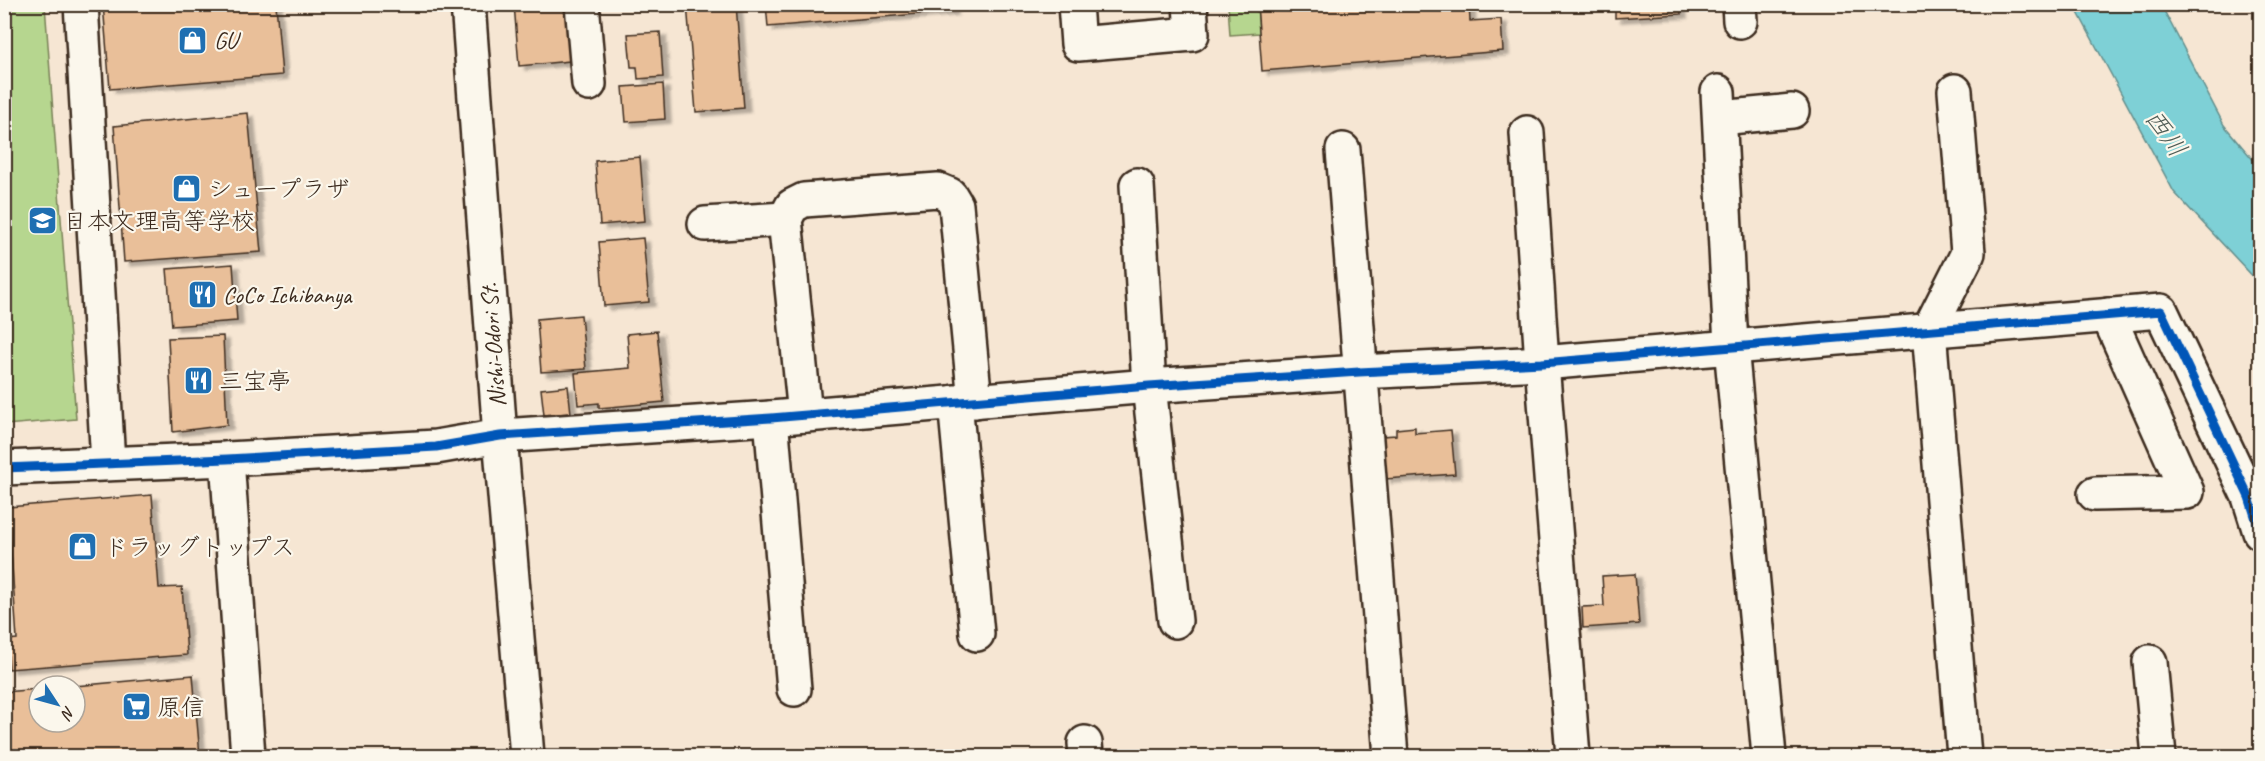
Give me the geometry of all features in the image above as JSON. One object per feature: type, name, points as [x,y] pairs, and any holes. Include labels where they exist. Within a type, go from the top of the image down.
[{"type":"street","points":[[81,4],[108,463]]},
{"type":"street","name":"Nishi-Odori St.","points":[[468,4],[500,436],[527,756]]},
{"type":"street","points":[[582,4],[589,84]]},
{"type":"street","points":[[1075,4],[1078,44],[1192,34],[1190,4]]},
{"type":"street","points":[[1954,91],[1968,254],[1929,330],[1964,756]]},
{"type":"street","points":[[1769,756],[1731,346],[1719,105],[1792,111]]},
{"type":"street","points":[[1527,133],[1542,363],[1573,756]]},
{"type":"street","points":[[1343,150],[1391,756]]},
{"type":"street","points":[[1137,185],[1149,386],[1175,621]]},
{"type":"street","points":[[805,415],[784,219],[792,206],[804,200],[938,190],[950,195],[956,205],[977,634]]},
{"type":"street","points":[[705,224],[784,219]]},
{"type":"street","points":[[4,468],[227,459],[436,447],[500,436],[771,418],[1149,386],[1542,363],[2161,311],[2249,496],[2260,532]]},
{"type":"street","points":[[2095,494],[2187,492],[2108,315]]},
{"type":"street","points":[[771,418],[794,689]]},
{"type":"street","points":[[227,459],[248,756]]},
{"type":"street","points":[[2150,662],[2159,756]]},
{"type":"green space","name":"日本文理高等学校","points":[[5,4],[45,5],[76,419],[5,425]]},
{"type":"green space","points":[[1228,5],[1257,5],[1259,33],[1230,35]]},
{"type":"water","name":"西川","points":[[2074,5],[2161,5],[2224,125],[2260,168],[2260,284],[2174,192]]},
{"type":"building","name":"GU","points":[[103,4],[276,4],[282,75],[110,89]]},
{"type":"building","points":[[514,4],[566,4],[570,61],[519,66]]},
{"type":"building","points":[[687,4],[736,4],[744,108],[696,112]]},
{"type":"building","points":[[766,4],[964,5],[952,6],[952,11],[768,27]]},
{"type":"building","points":[[1257,4],[1469,4],[1470,21],[1501,19],[1503,51],[1262,71]]},
{"type":"building","points":[[1615,4],[1680,4],[1681,14],[1615,18]]},
{"type":"building","points":[[660,32],[663,77],[638,79],[637,67],[631,67],[628,34]]},
{"type":"building","points":[[663,84],[665,119],[626,122],[623,87]]},
{"type":"building","name":"シュープラザ","points":[[248,113],[261,252],[124,262],[114,126]]},
{"type":"building","points":[[640,157],[645,221],[600,225],[595,161]]},
{"type":"building","points":[[643,238],[649,302],[604,306],[599,242]]},
{"type":"building","name":"CoCo Ichibanya","points":[[233,264],[237,321],[172,326],[167,269]]},
{"type":"building","points":[[581,315],[586,369],[541,372],[537,319]]},
{"type":"building","points":[[657,331],[664,402],[599,408],[599,403],[578,405],[575,373],[630,368],[627,334]]},
{"type":"building","name":"三宝亭","points":[[223,336],[227,425],[173,432],[168,338]]},
{"type":"building","points":[[568,386],[571,413],[544,415],[541,389]]},
{"type":"building","points":[[1415,427],[1415,433],[1451,430],[1455,474],[1385,479],[1382,436],[1396,435],[1396,429]]},
{"type":"building","name":"ドラッグトップス","points":[[152,495],[159,588],[182,587],[187,655],[9,669],[7,640],[17,639],[8,507]]},
{"type":"building","points":[[1635,574],[1639,624],[1583,628],[1582,607],[1604,606],[1602,576]]},
{"type":"building","name":"原信","points":[[193,675],[200,756],[4,756],[4,692],[27,690],[27,734],[87,734],[87,685]]},
{"type":"cycle path","points":[[4,468],[227,459],[436,447],[500,436],[771,418],[1149,386],[1542,363],[2161,311],[2249,497],[2260,532]]},
{"type":"place","name":"GU","points":[[193,40]]},
{"type":"place","name":"シュープラザ","points":[[187,189]]},
{"type":"place","name":"日本文理高等学校","points":[[42,221]]},
{"type":"place","name":"CoCo Ichibanya","points":[[202,295]]},
{"type":"place","name":"三宝亭","points":[[198,381]]},
{"type":"place","name":"ドラッグトップス","points":[[83,547]]},
{"type":"place","name":"原信","points":[[136,707]]}]
